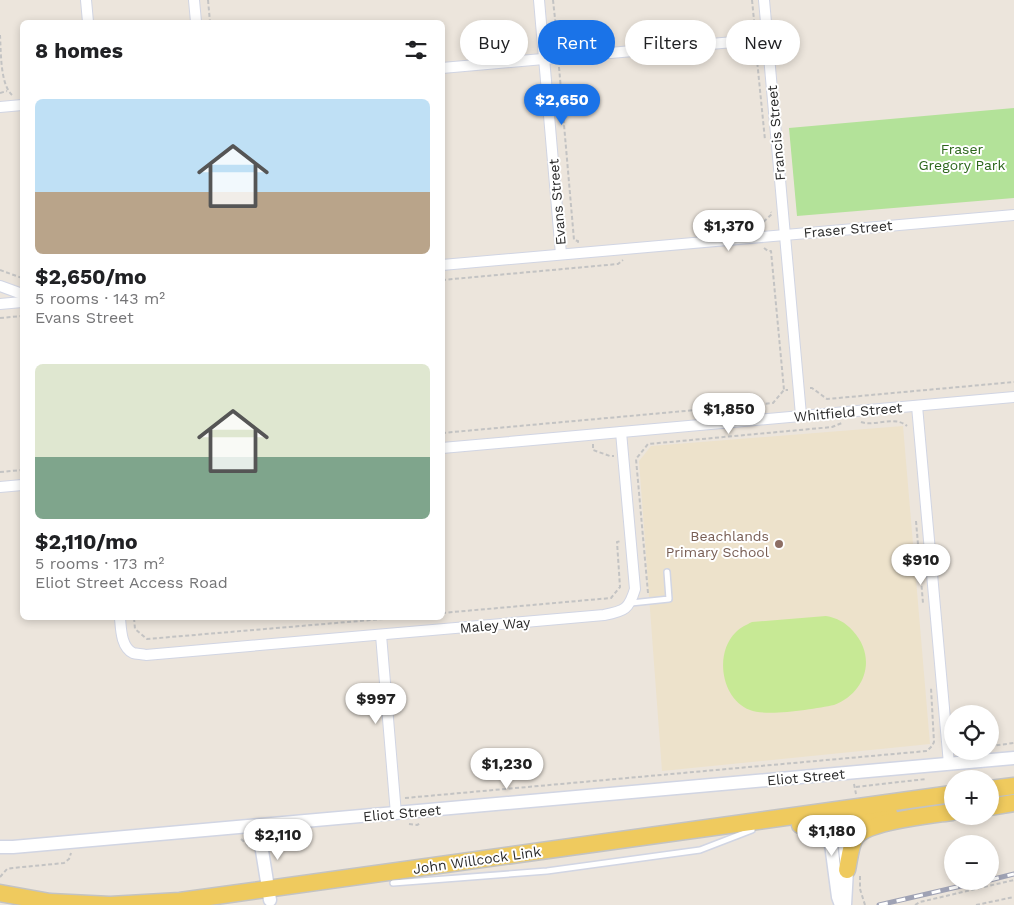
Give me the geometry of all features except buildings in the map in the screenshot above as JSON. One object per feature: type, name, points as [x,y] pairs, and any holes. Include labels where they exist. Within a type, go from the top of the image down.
[{"type":"main road","points":[[999,788],[1014,786]]},
{"type":"main road","name":"John Willcock Link","points":[[0,893],[50,902],[110,905],[270,895],[394,883],[507,862],[752,830],[944,795]]},
{"type":"main road","points":[[999,798],[1014,796]]},
{"type":"main road","points":[[999,806],[1014,803]]},
{"type":"main road","name":"John Willcock Link","points":[[231,905],[270,895],[716,828],[944,805]]},
{"type":"main road","points":[[847,870],[854,839],[863,832],[887,822],[944,813]]},
{"type":"main road","points":[[0,902],[15,905]]},
{"type":"street","points":[[86,0],[88,20]]},
{"type":"street","points":[[194,0],[196,20]]},
{"type":"street","name":"Evans Street","points":[[539,0],[541,20]]},
{"type":"street","name":"Francis Street","points":[[764,0],[766,20]]},
{"type":"street","points":[[615,53],[726,43]]},
{"type":"street","points":[[445,68],[538,60]]},
{"type":"street","name":"Evans Street","points":[[545,65],[561,254]]},
{"type":"street","name":"Francis Street","points":[[769,65],[801,415]]},
{"type":"street","points":[[0,107],[20,105]]},
{"type":"street","name":"Fraser Street","points":[[445,265],[1014,215]]},
{"type":"street","points":[[0,286],[20,293]]},
{"type":"street","points":[[0,304],[20,302]]},
{"type":"street","name":"Whitfield Street","points":[[445,448],[1014,397]]},
{"type":"street","points":[[918,406],[949,764]]},
{"type":"street","points":[[621,432],[636,588],[631,603]]},
{"type":"street","points":[[0,487],[20,485]]},
{"type":"street","name":"Maley Way","points":[[120,620],[126,646],[133,653],[146,655],[604,615],[622,611],[631,603]]},
{"type":"street","points":[[381,635],[396,814]]},
{"type":"street","name":"Eliot Street","points":[[0,847],[396,814],[1014,758]]},
{"type":"street","points":[[835,815],[847,870],[845,905]]},
{"type":"street","points":[[835,815],[838,897],[841,905]]},
{"type":"street","points":[[258,826],[270,895]]},
{"type":"lane","points":[[631,603],[669,599],[667,572]]},
{"type":"path","points":[[208,0],[210,20]]},
{"type":"path","points":[[553,0],[555,20]]},
{"type":"path","points":[[752,0],[754,20]]},
{"type":"path","points":[[0,35],[4,82],[8,91],[13,96]]},
{"type":"path","points":[[758,65],[766,149]]},
{"type":"path","points":[[559,67],[574,240],[578,241],[578,245]]},
{"type":"path","points":[[0,93],[8,91]]},
{"type":"path","points":[[761,230],[761,224],[772,214],[771,207]]},
{"type":"path","points":[[763,245],[768,251],[771,251],[784,390]]},
{"type":"path","points":[[445,280],[618,264],[626,258]]},
{"type":"path","points":[[0,270],[20,277]]},
{"type":"path","points":[[0,318],[20,316]]},
{"type":"path","points":[[806,388],[812,388],[826,399],[1014,382]]},
{"type":"path","points":[[445,433],[585,420],[592,424],[598,419],[773,403],[784,390],[792,389]]},
{"type":"path","points":[[856,420],[866,423],[903,422],[911,431]]},
{"type":"path","points":[[648,601],[636,459],[648,444],[832,427],[846,421]]},
{"type":"path","points":[[593,446],[593,450],[612,456]]},
{"type":"path","points":[[634,455],[640,455]]},
{"type":"path","points":[[0,472],[20,470]]},
{"type":"path","points":[[916,519],[924,608]]},
{"type":"path","points":[[445,613],[611,598],[620,587],[617,542]]},
{"type":"path","points":[[134,620],[135,630],[147,639],[371,620]]},
{"type":"path","points":[[406,798],[920,752],[932,746],[935,733],[930,685]]},
{"type":"path","points":[[999,745],[1014,743]]},
{"type":"path","points":[[932,746],[939,746]]},
{"type":"path","points":[[855,787],[933,778]]},
{"type":"path","points":[[854,779],[856,798]]},
{"type":"path","points":[[0,877],[7,869],[64,863],[72,853]]},
{"type":"path","points":[[915,905],[920,902],[1014,880]]},
{"type":"path","points":[[976,905],[1014,897]]},
{"type":"shaded area","name":"Beachlands Primary School","points":[[903,426],[930,744],[662,771],[639,461],[651,446]]},
{"type":"green space","name":"Fraser Gregory Park","points":[[1014,108],[1014,198],[797,216],[789,128]]},
{"type":"green space","points":[[826,616],[841,621],[850,628],[860,641],[865,652],[866,663],[864,673],[854,692],[834,705],[791,712],[767,713],[750,710],[732,696],[724,675],[723,663],[729,641],[736,632],[752,622]]},
{"type":"railway","points":[[999,878],[1014,874]]},
{"type":"railway","points":[[879,905],[944,890]]},
{"type":"place","name":"Beachlands Primary School","points":[[779,544]]}]
